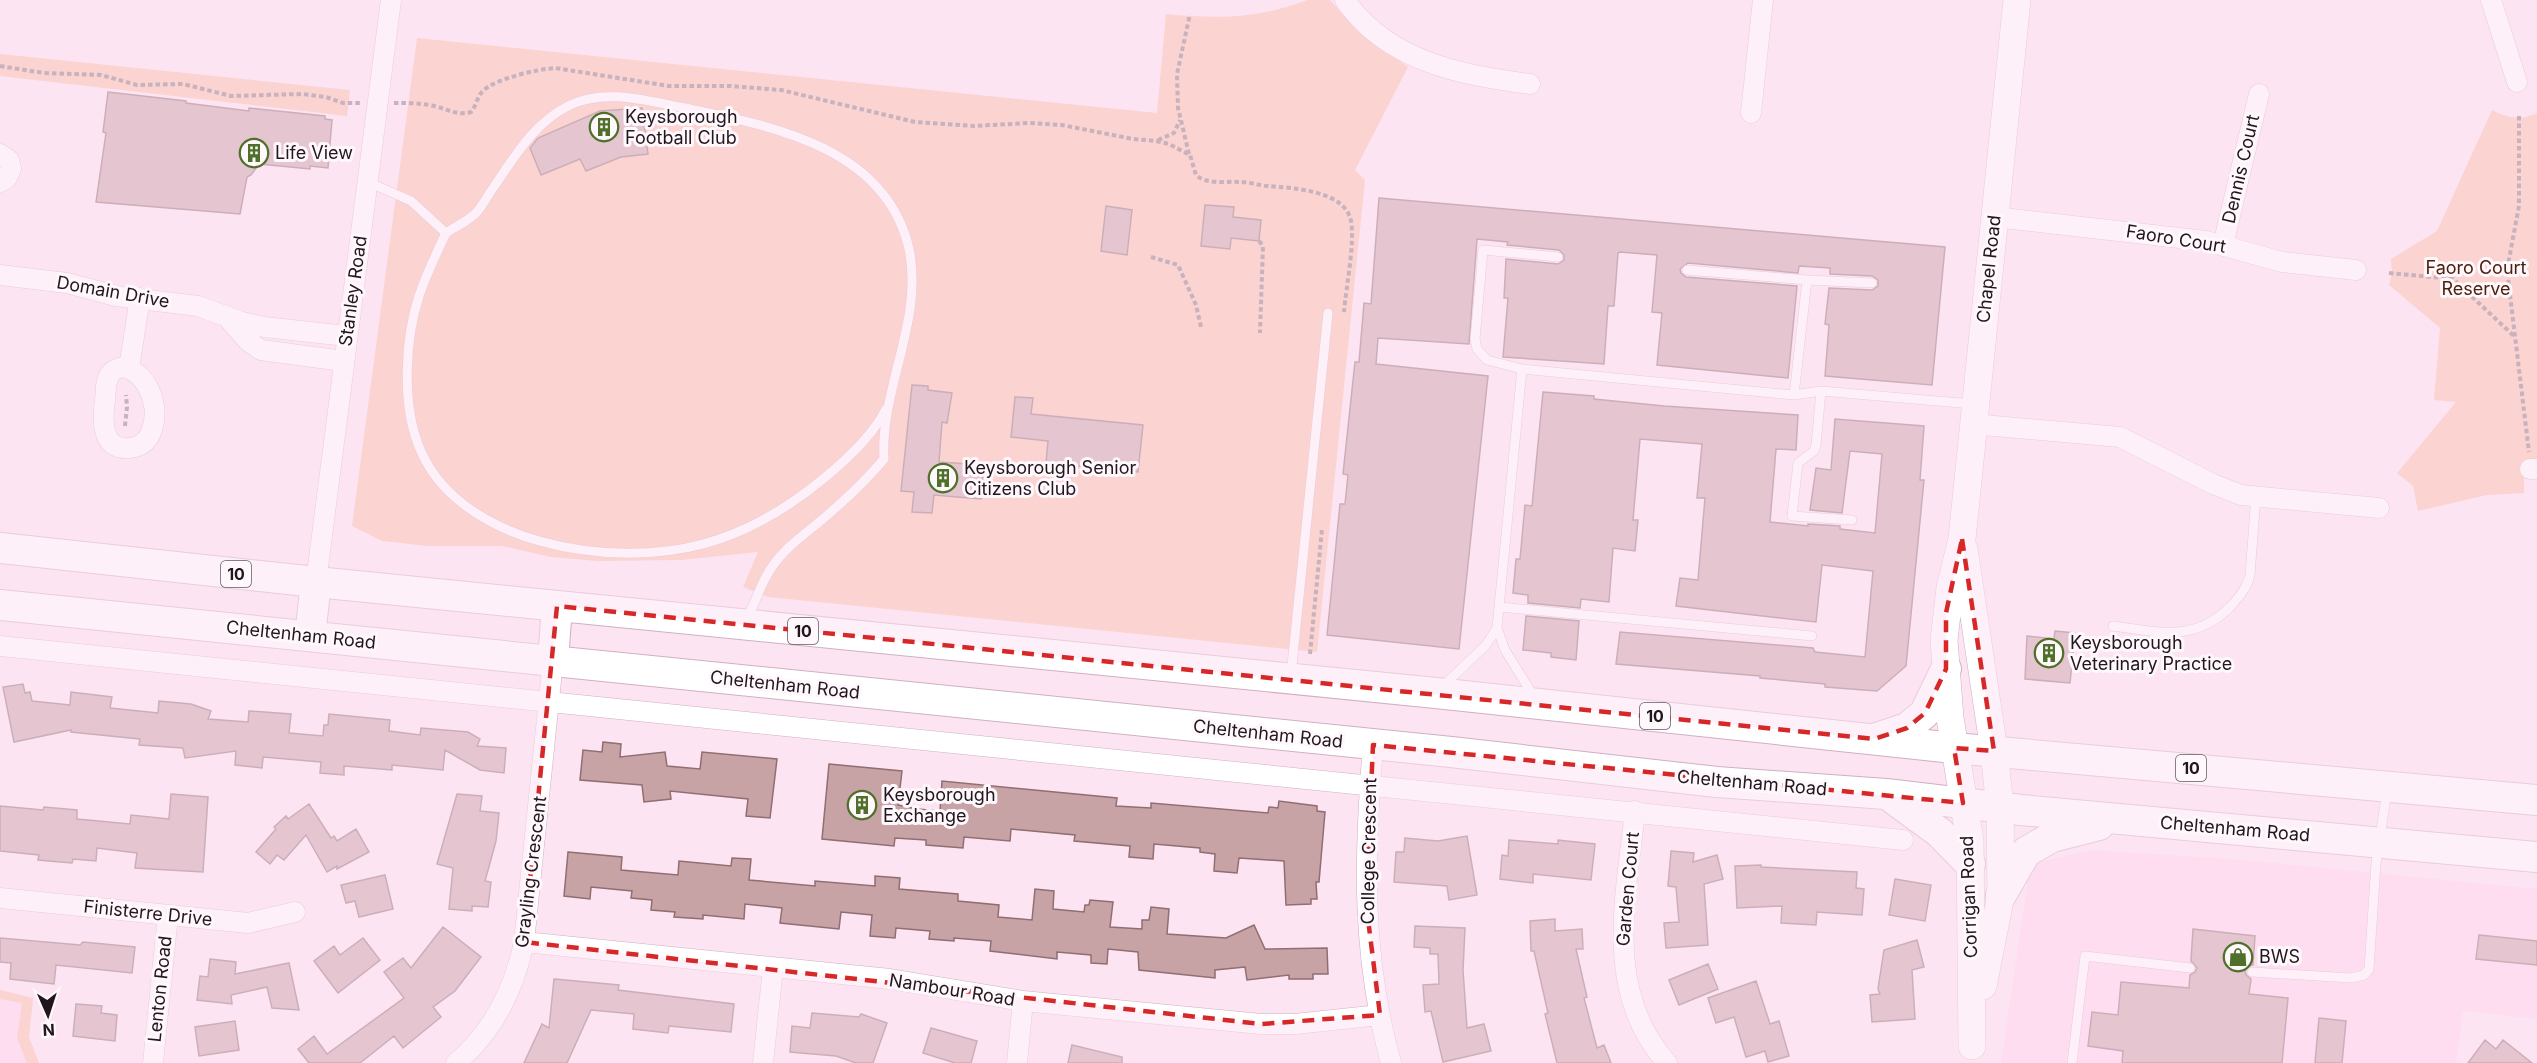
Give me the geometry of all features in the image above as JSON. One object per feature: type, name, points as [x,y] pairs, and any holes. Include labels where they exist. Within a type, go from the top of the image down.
[{"type":"main road","name":"Chapel Road","points":[[1954,748],[1946,669],[1946,613],[1962,539],[2017,0]]},
{"type":"main road","name":"Chapel Road","points":[[1962,539],[1994,751],[2000,808]]},
{"type":"main road","name":"10","points":[[0,548],[316,582],[1436,693],[1954,748],[2537,800]]},
{"type":"main road","points":[[309,636],[316,582]]},
{"type":"main road","name":"Cheltenham Road","points":[[0,605],[1717,782],[1886,794],[2000,808],[2537,857]]},
{"type":"main road","points":[[553,661],[558,606]]},
{"type":"main road","points":[[1874,739],[1907,728],[1924,713],[1946,669]]},
{"type":"main road","name":"Corrigan Road","points":[[1954,748],[1970,842],[1971,1054]]},
{"type":"main road","points":[[1886,794],[1940,833],[1970,864]]},
{"type":"main road","name":"Corrigan Road","points":[[1971,1054],[2001,894],[2000,808]]},
{"type":"main road","points":[[2001,894],[2026,852],[2052,837],[2122,819]]},
{"type":"street","name":"Stanley Road","points":[[316,582],[391,0]]},
{"type":"street","points":[[1345,0],[1367,25],[1390,43],[1421,61],[1474,76],[1530,84]]},
{"type":"street","points":[[1751,113],[1763,0]]},
{"type":"street","points":[[2491,0],[2517,82]]},
{"type":"street","name":"Dennis Court","points":[[2223,245],[2259,94]]},
{"type":"street","points":[[0,154],[9,160],[11,169],[8,178],[0,182]]},
{"type":"street","name":"Faoro Court","points":[[1994,217],[2174,237],[2223,245],[2282,262],[2356,270]]},
{"type":"street","name":"Domain Drive","points":[[0,275],[67,283],[111,295],[198,306],[264,327],[347,336]]},
{"type":"street","points":[[129,368],[140,298]]},
{"type":"street","name":"Domain Drive","points":[[225,316],[248,341],[261,350],[343,361]]},
{"type":"street","points":[[1973,414],[2120,437],[2213,484],[2241,495],[2379,508]]},
{"type":"street","points":[[0,646],[1903,840]]},
{"type":"street","name":"Grayling Crescent","points":[[456,1063],[480,1039],[496,1018],[512,987],[524,942],[553,661]]},
{"type":"street","name":"College Crescent","points":[[1373,745],[1366,903],[1373,976],[1391,1063]]},
{"type":"street","name":"Garden Court","points":[[1635,811],[1622,929],[1625,973],[1643,1030],[1667,1063]]},
{"type":"street","name":"Finisterre Drive","points":[[0,898],[248,922],[296,912]]},
{"type":"street","name":"Lenton Road","points":[[153,1063],[168,915]]},
{"type":"street","name":"Nambour Road","points":[[524,942],[913,982],[950,991],[1023,1001],[1261,1024],[1295,1024],[1380,1014]]},
{"type":"street","points":[[763,1063],[773,968]]},
{"type":"street","points":[[1017,1063],[1023,1001]]},
{"type":"lane","points":[[742,625],[753,608],[771,568],[790,546],[867,479],[884,459],[883,441],[889,401],[900,363],[912,288],[908,248],[900,226],[877,189],[862,173],[841,157],[779,129],[623,97],[607,96],[590,98],[556,112],[540,125],[528,137],[475,213],[446,233],[418,298],[412,326],[407,380],[412,426],[426,462],[451,494],[469,509],[508,530],[583,550],[635,554],[680,549],[728,536],[793,502],[833,471],[875,427],[889,401]]},
{"type":"lane","points":[[368,182],[411,201],[446,233]]},
{"type":"lane","points":[[1558,257],[1483,250],[1475,344],[1486,360],[1522,369],[1794,395],[1821,391],[1973,414]]},
{"type":"lane","points":[[1687,270],[1872,283]]},
{"type":"lane","points":[[1794,395],[1806,280]]},
{"type":"lane","points":[[1291,680],[1328,313]]},
{"type":"lane","points":[[1522,369],[1497,628],[1505,650],[1523,676],[1538,704]]},
{"type":"lane","points":[[1821,391],[1816,446],[1814,452],[1798,464],[1792,516],[1852,520]]},
{"type":"lane","points":[[2113,626],[2169,632],[2192,631],[2209,625],[2222,615],[2247,585],[2250,575],[2256,496]]},
{"type":"lane","points":[[1499,607],[1812,636]]},
{"type":"lane","points":[[1436,693],[1486,645],[1497,628]]},
{"type":"lane","points":[[2252,972],[2335,978],[2358,978],[2364,975],[2371,961],[2379,842],[2388,786]]},
{"type":"lane","points":[[2072,1063],[2085,956],[2190,968]]},
{"type":"path","points":[[1190,14],[1177,74],[1180,120],[1196,175],[1205,181],[1244,182],[1299,189],[1321,194],[1342,205],[1350,219],[1352,230],[1343,321]]},
{"type":"path","points":[[0,66],[44,73],[100,75],[137,85],[183,84],[213,93],[239,97],[302,94],[326,97],[344,103],[416,104],[463,114],[471,112],[480,94],[490,85],[541,69],[555,68],[669,86],[730,86],[781,90],[915,122],[973,126],[1053,124],[1169,144],[1190,155]]},
{"type":"path","points":[[2519,116],[2519,206],[2507,270],[2532,464]]},
{"type":"path","points":[[1155,141],[1174,133],[1180,120]]},
{"type":"path","points":[[1259,241],[1263,246],[1260,333]]},
{"type":"path","points":[[1151,257],[1178,265],[1196,305],[1201,327]]},
{"type":"path","points":[[2390,273],[2452,279],[2515,338]]},
{"type":"path","points":[[1310,654],[1323,523]]},
{"type":"highlighted area","points":[[1962,539],[1994,751],[1954,748],[1963,803],[1373,745],[1366,903],[1380,1015],[1261,1024],[524,942],[557,606],[1874,739],[1907,728],[1925,713],[1946,669],[1946,613]]},
{"type":"shaded area","points":[[2091,850],[2232,859],[2537,889],[2537,1019],[2463,1011],[2456,1063],[2001,1063],[2028,879],[2038,862]]},
{"type":"shaded area","points":[[0,990],[33,998],[29,1037],[39,1063],[0,1063]]},
{"type":"green space","points":[[1307,0],[1330,0],[1358,32],[1408,67],[1355,170],[1365,180],[1317,652],[768,597],[743,587],[758,552],[681,560],[598,561],[551,557],[502,546],[428,546],[382,541],[352,526],[417,38],[1157,113],[1166,14],[1203,17],[1237,16],[1271,11]]},
{"type":"green space","points":[[0,54],[350,90],[347,116],[0,76]]},
{"type":"green space","name":"Faoro Court Reserve","points":[[2492,110],[2514,118],[2537,113],[2537,461],[2524,460],[2524,493],[2487,495],[2418,511],[2413,486],[2397,473],[2456,402],[2434,400],[2440,328],[2389,285],[2392,274],[2391,259],[2437,231]]},
{"type":"green space","points":[[0,990],[33,998],[29,1037],[39,1063],[27,1063],[17,1038],[22,1003],[0,999]]},
{"type":"building","name":"Life View","points":[[108,92],[249,111],[249,108],[325,116],[325,119],[332,120],[328,168],[310,166],[310,169],[259,164],[247,177],[240,214],[96,202],[106,133],[103,132]]},
{"type":"building","name":"Keysborough Football Club","points":[[642,108],[648,154],[621,157],[586,171],[580,159],[541,175],[530,148],[538,138],[600,111]]},
{"type":"building","points":[[1379,198],[1945,247],[1932,385],[1825,376],[1829,325],[1825,324],[1829,288],[1872,290],[1878,286],[1878,280],[1872,276],[1830,274],[1830,268],[1799,266],[1798,273],[1688,263],[1680,269],[1686,277],[1797,286],[1788,378],[1657,365],[1662,313],[1652,312],[1657,255],[1620,252],[1618,253],[1614,306],[1608,306],[1604,364],[1503,357],[1508,298],[1504,298],[1506,259],[1558,264],[1564,260],[1564,255],[1559,250],[1507,245],[1508,242],[1477,239],[1469,344],[1378,338],[1376,364],[1488,376],[1459,649],[1327,635],[1340,504],[1345,504],[1348,475],[1343,474],[1355,362],[1359,362],[1364,303],[1371,304]]},
{"type":"building","points":[[1205,205],[1234,207],[1233,217],[1261,220],[1259,241],[1231,238],[1230,249],[1201,246]]},
{"type":"building","points":[[1106,206],[1132,210],[1127,255],[1101,251]]},
{"type":"building","name":"Keysborough Senior Citizens Club","points":[[912,385],[928,386],[928,390],[952,393],[947,423],[942,422],[939,462],[984,465],[981,499],[934,495],[932,513],[912,512],[914,492],[901,491]]},
{"type":"building","points":[[1543,392],[1594,396],[1594,399],[1664,406],[1798,415],[1796,450],[1776,449],[1770,522],[1808,526],[1808,524],[1840,526],[1840,529],[1875,533],[1882,454],[1850,451],[1842,513],[1810,510],[1816,468],[1831,470],[1835,419],[1924,426],[1920,480],[1924,480],[1906,666],[1877,691],[1825,687],[1825,684],[1760,678],[1760,676],[1616,664],[1620,632],[1813,648],[1815,652],[1865,657],[1873,571],[1822,565],[1816,622],[1676,606],[1680,578],[1698,580],[1705,498],[1697,498],[1702,444],[1640,439],[1633,520],[1638,520],[1635,551],[1613,548],[1609,602],[1581,599],[1580,608],[1528,603],[1528,595],[1513,593],[1516,559],[1520,559],[1525,505],[1532,506]]},
{"type":"building","points":[[1015,397],[1033,398],[1031,414],[1143,425],[1138,472],[1046,463],[1048,441],[1011,437]]},
{"type":"building","points":[[1526,616],[1579,621],[1576,660],[1551,657],[1551,653],[1523,650]]},
{"type":"building","name":"Keysborough Veterinary Practice","points":[[2055,631],[2075,633],[2070,683],[2025,679],[2027,636],[2054,639]]},
{"type":"building","points":[[23,684],[25,693],[30,692],[32,701],[70,705],[71,692],[112,697],[110,708],[158,713],[159,701],[191,704],[211,711],[208,719],[248,722],[249,711],[291,714],[289,733],[323,736],[324,725],[328,725],[329,714],[390,720],[389,731],[420,735],[421,728],[468,732],[480,739],[477,746],[506,748],[504,773],[480,770],[445,750],[443,770],[392,765],[392,770],[344,766],[344,775],[320,773],[321,762],[263,757],[262,768],[235,765],[236,751],[185,758],[183,748],[139,745],[140,739],[71,732],[71,730],[14,742],[3,687]]},
{"type":"building","points":[[603,742],[621,744],[620,757],[665,752],[667,766],[700,769],[702,752],[777,759],[770,818],[746,816],[748,799],[670,791],[671,799],[644,802],[642,785],[580,780],[583,750],[602,752]]},
{"type":"building","points":[[829,764],[902,771],[898,805],[940,811],[942,781],[1117,798],[1116,806],[1151,808],[1151,803],[1268,813],[1269,807],[1278,808],[1279,801],[1317,806],[1317,811],[1325,812],[1319,882],[1316,882],[1317,899],[1311,899],[1311,904],[1286,905],[1284,861],[1239,858],[1237,873],[1214,871],[1215,854],[1200,852],[1200,848],[1154,844],[1153,859],[1129,857],[1130,846],[1074,841],[1075,835],[1011,829],[1010,841],[964,837],[963,848],[926,845],[926,840],[895,838],[894,846],[822,839]]},
{"type":"building","points":[[171,794],[208,797],[203,872],[135,868],[137,853],[97,848],[96,861],[73,859],[72,863],[38,860],[39,855],[0,851],[0,806],[77,810],[77,819],[130,824],[131,815],[169,819]]},
{"type":"building","points":[[457,794],[482,796],[480,811],[499,813],[496,841],[485,881],[491,882],[488,907],[472,906],[472,911],[449,909],[453,868],[437,864]]},
{"type":"building","points":[[309,804],[331,838],[334,836],[337,841],[356,829],[369,852],[327,872],[306,835],[284,860],[277,855],[270,864],[256,852],[276,829],[274,827],[286,816],[288,819]]},
{"type":"building","points":[[1467,836],[1477,895],[1449,900],[1447,886],[1394,882],[1396,852],[1404,852],[1405,838],[1438,841]]},
{"type":"building","points":[[1509,840],[1558,844],[1558,840],[1595,844],[1591,880],[1533,874],[1533,883],[1500,879],[1502,855],[1508,856]]},
{"type":"building","points":[[1671,851],[1694,853],[1693,862],[1717,855],[1723,879],[1704,884],[1708,945],[1666,948],[1664,923],[1679,922],[1676,887],[1668,886]]},
{"type":"building","points":[[568,852],[622,857],[621,870],[678,875],[679,861],[731,866],[732,858],[751,859],[749,880],[815,886],[815,881],[875,886],[875,876],[900,878],[899,889],[958,894],[958,901],[999,905],[998,917],[1032,920],[1035,889],[1054,891],[1053,909],[1084,912],[1085,905],[1089,905],[1090,900],[1113,902],[1110,927],[1142,929],[1142,920],[1149,920],[1151,907],[1169,909],[1167,934],[1226,938],[1254,925],[1265,949],[1327,948],[1328,974],[1313,974],[1313,979],[1289,979],[1289,975],[1247,980],[1245,967],[1215,970],[1215,978],[1139,970],[1138,952],[1108,949],[1107,964],[1091,963],[1091,955],[1057,952],[1057,959],[990,951],[991,941],[954,938],[954,941],[929,939],[930,931],[896,928],[895,938],[870,936],[872,915],[841,912],[839,929],[780,923],[782,908],[745,904],[744,919],[703,915],[703,919],[674,917],[675,912],[651,910],[652,900],[631,898],[632,891],[591,887],[590,899],[564,896]]},
{"type":"building","points":[[1761,865],[1761,867],[1857,872],[1856,888],[1864,889],[1862,915],[1817,912],[1816,925],[1781,923],[1782,906],[1737,908],[1735,866]]},
{"type":"building","points":[[385,875],[393,909],[359,917],[355,901],[346,903],[341,885]]},
{"type":"building","points":[[1895,879],[1931,885],[1925,921],[1889,915]]},
{"type":"building","points":[[1555,919],[1555,931],[1582,929],[1583,949],[1576,949],[1587,997],[1584,998],[1597,1048],[1604,1045],[1611,1063],[1557,1063],[1545,1014],[1548,1013],[1534,951],[1531,951],[1530,921]]},
{"type":"building","points":[[1415,926],[1465,928],[1463,970],[1467,1028],[1484,1024],[1491,1051],[1443,1062],[1431,1011],[1425,1012],[1423,985],[1439,984],[1438,954],[1430,954],[1430,948],[1414,947]]},
{"type":"building","points":[[443,927],[481,957],[455,991],[433,1007],[441,1017],[403,1048],[394,1036],[360,1063],[309,1063],[298,1049],[314,1036],[327,1054],[404,998],[384,972],[403,958],[411,968]]},
{"type":"building","points":[[2193,929],[2255,936],[2253,965],[2248,966],[2245,971],[2251,979],[2249,994],[2288,998],[2282,1063],[2122,1063],[2123,1051],[2088,1046],[2092,1012],[2118,1015],[2121,982],[2189,988],[2190,975],[2197,968],[2191,961]]},
{"type":"building","points":[[2479,935],[2537,941],[2537,965],[2476,959]]},
{"type":"building","points":[[0,938],[135,947],[132,973],[56,965],[54,984],[10,979],[11,963],[0,962]]},
{"type":"building","points":[[363,938],[380,960],[338,993],[314,961],[334,946],[340,955]]},
{"type":"building","points":[[1917,940],[1924,967],[1912,970],[1915,1019],[1872,1022],[1870,995],[1880,994],[1878,989],[1884,950]]},
{"type":"building","points":[[210,959],[236,962],[235,974],[289,963],[299,1010],[272,1008],[267,987],[231,995],[232,1004],[197,1000],[200,976],[208,977]]},
{"type":"building","points":[[1708,964],[1718,989],[1679,1005],[1669,980]]},
{"type":"building","points":[[554,979],[619,985],[618,990],[734,1004],[731,1032],[669,1026],[668,1033],[633,1029],[634,1014],[591,1010],[567,1063],[524,1063],[542,1024],[549,1028]]},
{"type":"building","points":[[1756,981],[1770,1024],[1779,1021],[1789,1056],[1768,1062],[1765,1051],[1746,1057],[1734,1017],[1716,1023],[1708,998]]},
{"type":"building","points":[[76,1004],[102,1006],[101,1013],[117,1015],[115,1041],[73,1036]]},
{"type":"building","points":[[812,1013],[859,1017],[861,1014],[887,1023],[873,1063],[856,1063],[836,1056],[790,1052],[792,1026],[810,1028]]},
{"type":"building","points":[[2319,1018],[2346,1021],[2342,1063],[2315,1063]]},
{"type":"building","points":[[235,1021],[239,1050],[199,1056],[195,1027]]},
{"type":"building","points":[[931,1028],[977,1041],[971,1063],[955,1063],[923,1053]]},
{"type":"building","points":[[2485,1040],[2496,1049],[2503,1040],[2532,1063],[2468,1063]]},
{"type":"building","points":[[1072,1045],[1122,1057],[1122,1063],[1068,1063]]},
{"type":"place","name":"Keysborough Football Club","points":[[604,127]]},
{"type":"place","name":"Life View","points":[[254,153]]},
{"type":"place","name":"Keysborough Senior Citizens Club","points":[[943,478]]},
{"type":"place","name":"Keysborough Veterinary Practice","points":[[2049,653]]},
{"type":"place","name":"Keysborough Exchange","points":[[862,805]]},
{"type":"place","name":"BWS","points":[[2238,957]]}]
